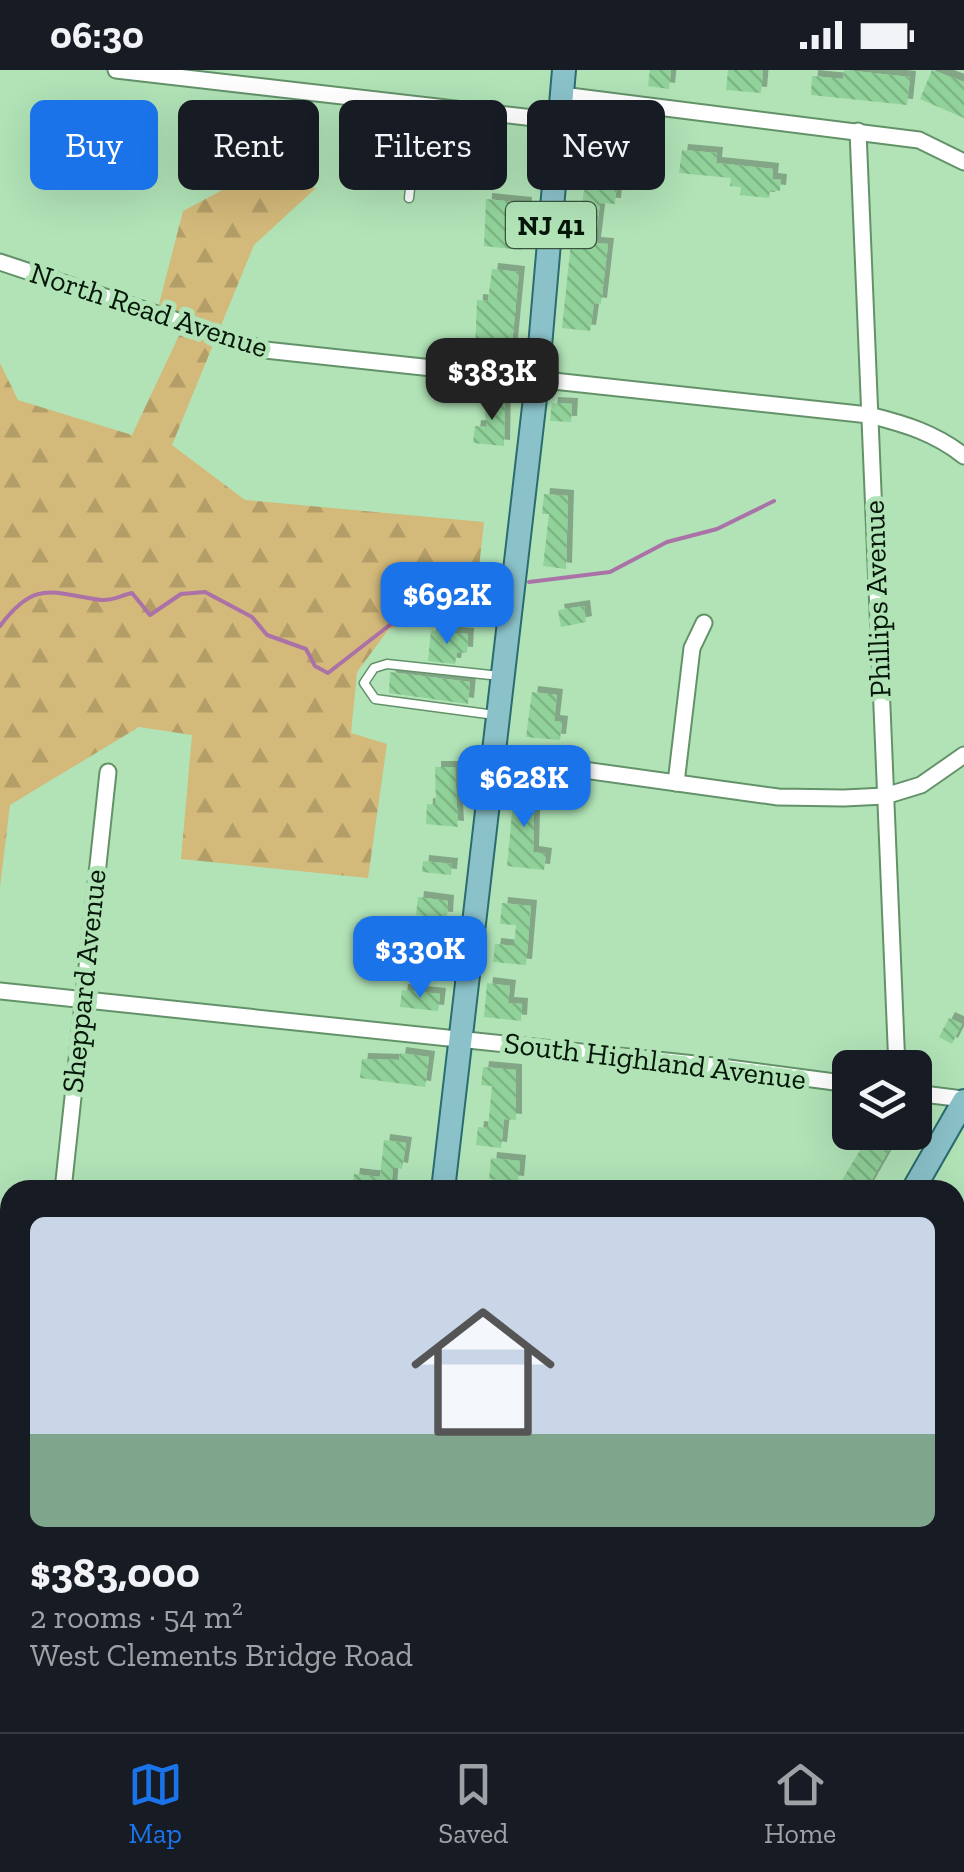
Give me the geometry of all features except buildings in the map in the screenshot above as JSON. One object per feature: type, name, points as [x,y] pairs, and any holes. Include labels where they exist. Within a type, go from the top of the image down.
[{"type":"main road","name":"NJ 41","points":[[562,100],[564,70]]},
{"type":"main road","name":"NJ 41","points":[[444,1180],[536,381],[554,190]]},
{"type":"main road","points":[[918,1180],[964,1100]]},
{"type":"street","points":[[116,70],[376,100]]},
{"type":"street","points":[[562,95],[919,140],[964,162]]},
{"type":"street","name":"Phillips Avenue","points":[[858,131],[895,1050]]},
{"type":"street","name":"North Read Avenue","points":[[0,262],[266,350],[869,415],[910,425],[943,439],[964,456]]},
{"type":"street","points":[[676,783],[692,648],[704,623]]},
{"type":"street","points":[[490,758],[778,796],[885,796],[921,785],[964,755]]},
{"type":"street","name":"Sheppard Avenue","points":[[63,1180],[108,772]]},
{"type":"street","name":"South Highland Avenue","points":[[0,991],[410,1037],[460,1038],[832,1082]]},
{"type":"street","points":[[932,1095],[964,1100]]},
{"type":"lane","points":[[409,198],[410,190]]},
{"type":"lane","points":[[495,716],[375,699],[364,682],[374,668],[387,664],[500,676]]},
{"type":"green space","points":[[222,190],[314,190],[254,245],[172,445],[245,500],[484,522],[475,604],[389,629],[357,672],[351,733],[387,744],[368,878],[181,859],[192,735],[139,727],[10,805],[0,887],[0,363],[18,400],[132,435],[183,327],[155,320],[183,211]]},
{"type":"waterway","points":[[529,582],[610,572],[667,542],[717,529],[774,501]]},
{"type":"waterway","points":[[0,626],[24,601],[45,593],[105,600],[132,593],[150,615],[181,594],[205,592],[252,617],[267,635],[306,649],[315,666],[328,673],[391,624],[495,587]]}]
